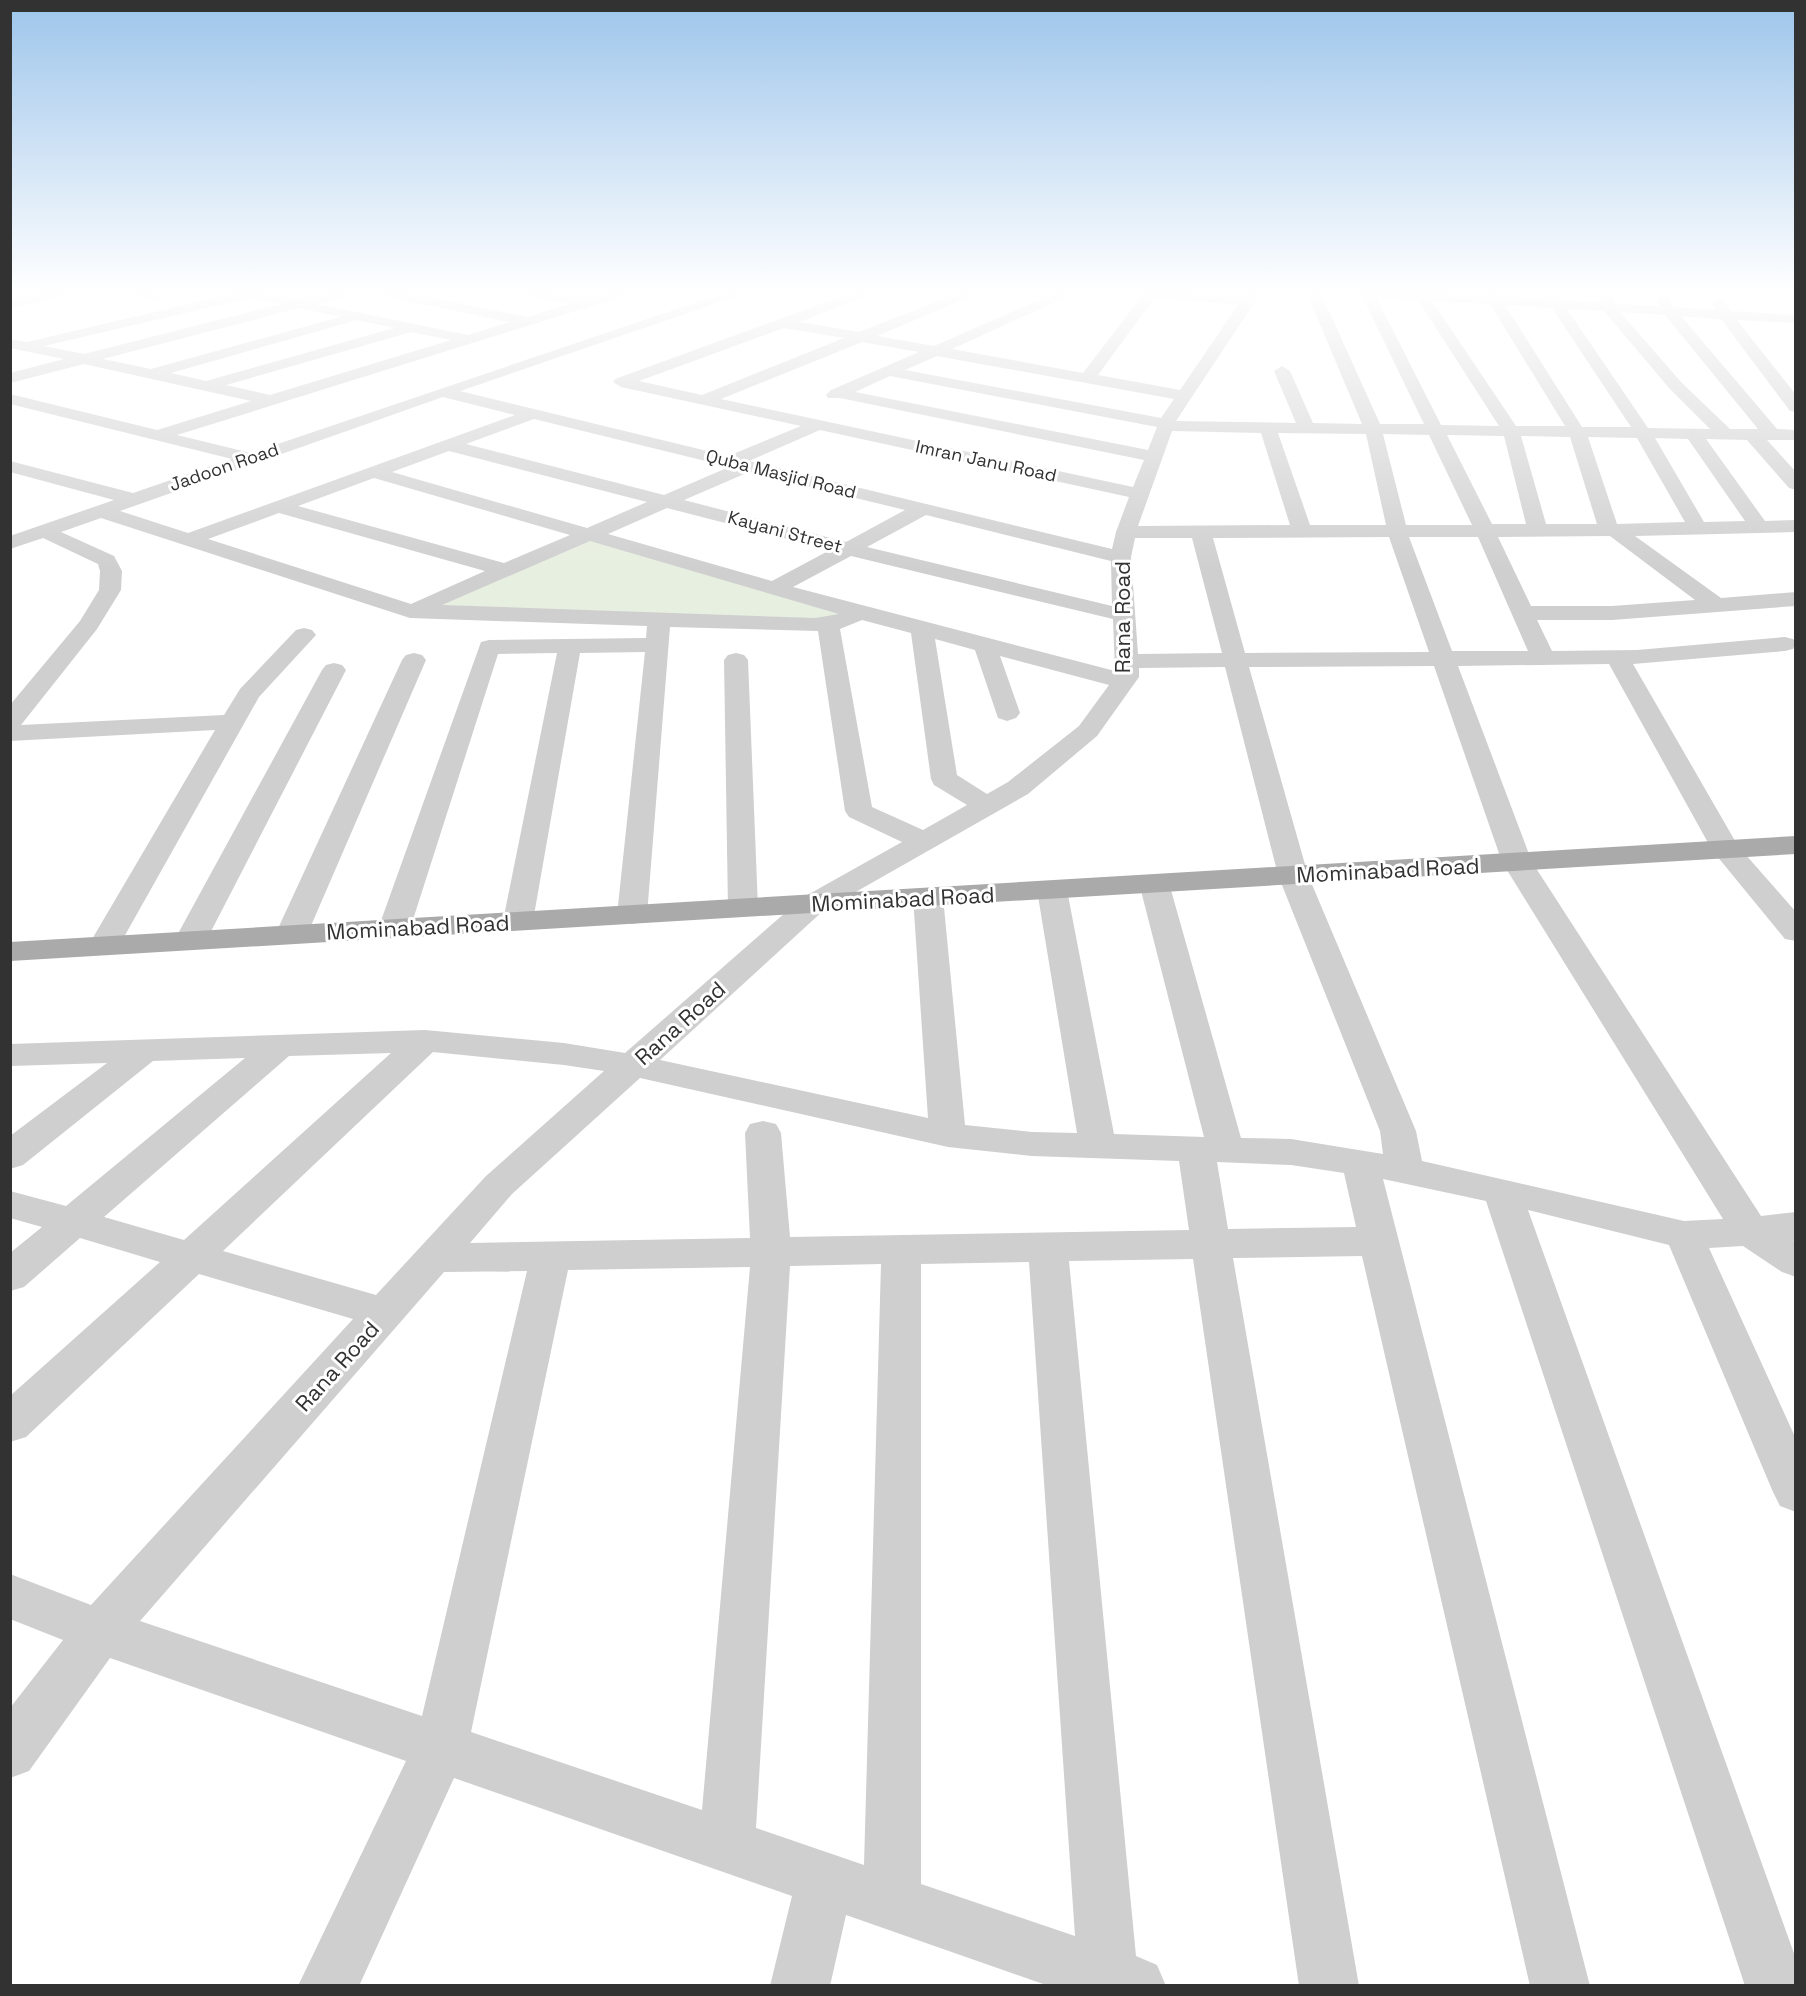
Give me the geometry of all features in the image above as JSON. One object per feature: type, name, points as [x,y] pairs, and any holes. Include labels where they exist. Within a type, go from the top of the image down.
[{"type":"main road","name":"Mominabad Road","points":[[10,951],[1796,845]]},
{"type":"street","points":[[198,384],[271,400]]},
{"type":"street","points":[[206,386],[212,384]]},
{"type":"street","points":[[158,435],[322,384]]},
{"type":"street","name":"Jadoon Road","points":[[10,543],[466,384]]},
{"type":"street","name":"Imran Janu Road","points":[[631,384],[1140,494]]},
{"type":"street","points":[[704,400],[744,384]]},
{"type":"street","points":[[781,417],[858,384]]},
{"type":"street","points":[[956,384],[1166,425],[1796,435]]},
{"type":"street","points":[[1116,384],[1184,396]]},
{"type":"street","name":"Rana Road","points":[[10,1752],[100,1631],[499,1185],[813,904],[1018,788],[1088,731],[1125,671],[1123,544],[1166,425],[1192,384]]},
{"type":"street","points":[[1288,384],[1307,428]]},
{"type":"street","points":[[1353,384],[1373,429],[1397,531],[1517,862],[1751,1232],[1796,1262]]},
{"type":"street","points":[[1411,384],[1485,530],[1543,657]]},
{"type":"street","points":[[1481,384],[1511,431],[1538,530]]},
{"type":"street","points":[[1547,384],[1577,432],[1612,529],[1641,551],[1790,649]]},
{"type":"street","points":[[1611,384],[1643,433],[1698,528]]},
{"type":"street","points":[[1673,384],[1725,434]]},
{"type":"street","points":[[1730,384],[1772,435]]},
{"type":"street","points":[[1779,384],[1796,407]]},
{"type":"street","name":"Quba Masjid Road","points":[[442,392],[923,509],[1123,544],[1201,532],[1796,526]]},
{"type":"street","points":[[837,393],[1154,457]]},
{"type":"street","points":[[10,399],[250,458]]},
{"type":"street","points":[[190,539],[533,414]]},
{"type":"street","points":[[410,611],[667,501],[818,425]]},
{"type":"street","points":[[1268,428],[1302,531]]},
{"type":"street","points":[[1694,434],[1759,527]]},
{"type":"street","points":[[1752,435],[1796,484]]},
{"type":"street","name":"Kayani Street","points":[[448,445],[849,549],[1123,615]]},
{"type":"street","points":[[10,466],[132,499]]},
{"type":"street","points":[[373,472],[860,612],[985,645],[1125,671],[1237,661],[1617,657],[1790,649]]},
{"type":"street","points":[[278,507],[505,570]]},
{"type":"street","points":[[775,588],[923,509]]},
{"type":"street","points":[[99,511],[410,611],[659,633]]},
{"type":"street","points":[[10,722],[89,624],[110,590],[111,571],[107,560],[43,531]]},
{"type":"street","points":[[1201,532],[1293,875],[1398,1131],[1383,1166],[1379,1241],[1560,1986]]},
{"type":"street","points":[[1523,613],[1612,613],[1796,599]]},
{"type":"street","points":[[394,929],[489,646],[570,646],[659,633],[815,626],[840,622],[860,612]]},
{"type":"street","points":[[828,624],[859,812],[924,841]]},
{"type":"street","points":[[922,628],[944,779],[987,806]]},
{"type":"street","points":[[632,915],[659,633]]},
{"type":"street","points":[[104,946],[249,694],[304,635]]},
{"type":"street","points":[[985,645],[1007,713]]},
{"type":"street","points":[[518,921],[570,646]]},
{"type":"street","points":[[1617,657],[1726,849],[1796,932]]},
{"type":"street","points":[[291,935],[414,660]]},
{"type":"street","points":[[736,660],[742,908]]},
{"type":"street","points":[[190,941],[334,670]]},
{"type":"street","points":[[10,733],[232,722]]},
{"type":"street","points":[[1154,884],[1211,1149],[1211,1243],[1329,1986]]},
{"type":"street","points":[[1053,890],[1098,1146]]},
{"type":"street","points":[[928,897],[948,1135]]},
{"type":"street","points":[[10,1055],[425,1041],[564,1054],[633,1065],[948,1135],[1032,1144],[1291,1152],[1383,1166],[1503,1191],[1684,1235],[1751,1232],[1796,1226]]},
{"type":"street","points":[[10,1424],[425,1041]]},
{"type":"street","points":[[10,1276],[280,1046]]},
{"type":"street","points":[[10,1156],[145,1050]]},
{"type":"street","points":[[727,1845],[771,1252],[763,1133]]},
{"type":"street","points":[[1503,1191],[1775,1986]]},
{"type":"street","points":[[10,1204],[385,1313]]},
{"type":"street","points":[[1684,1235],[1796,1492]]},
{"type":"street","points":[[434,1258],[1379,1241]]},
{"type":"street","points":[[10,1596],[100,1631],[1122,1981],[1048,1246]]},
{"type":"street","points":[[892,1902],[901,1250]]},
{"type":"street","points":[[328,1986],[441,1747],[551,1256]]},
{"type":"street","points":[[800,1986],[825,1880]]},
{"type":"green space","points":[[587,535],[860,613],[840,622],[410,611]]}]
